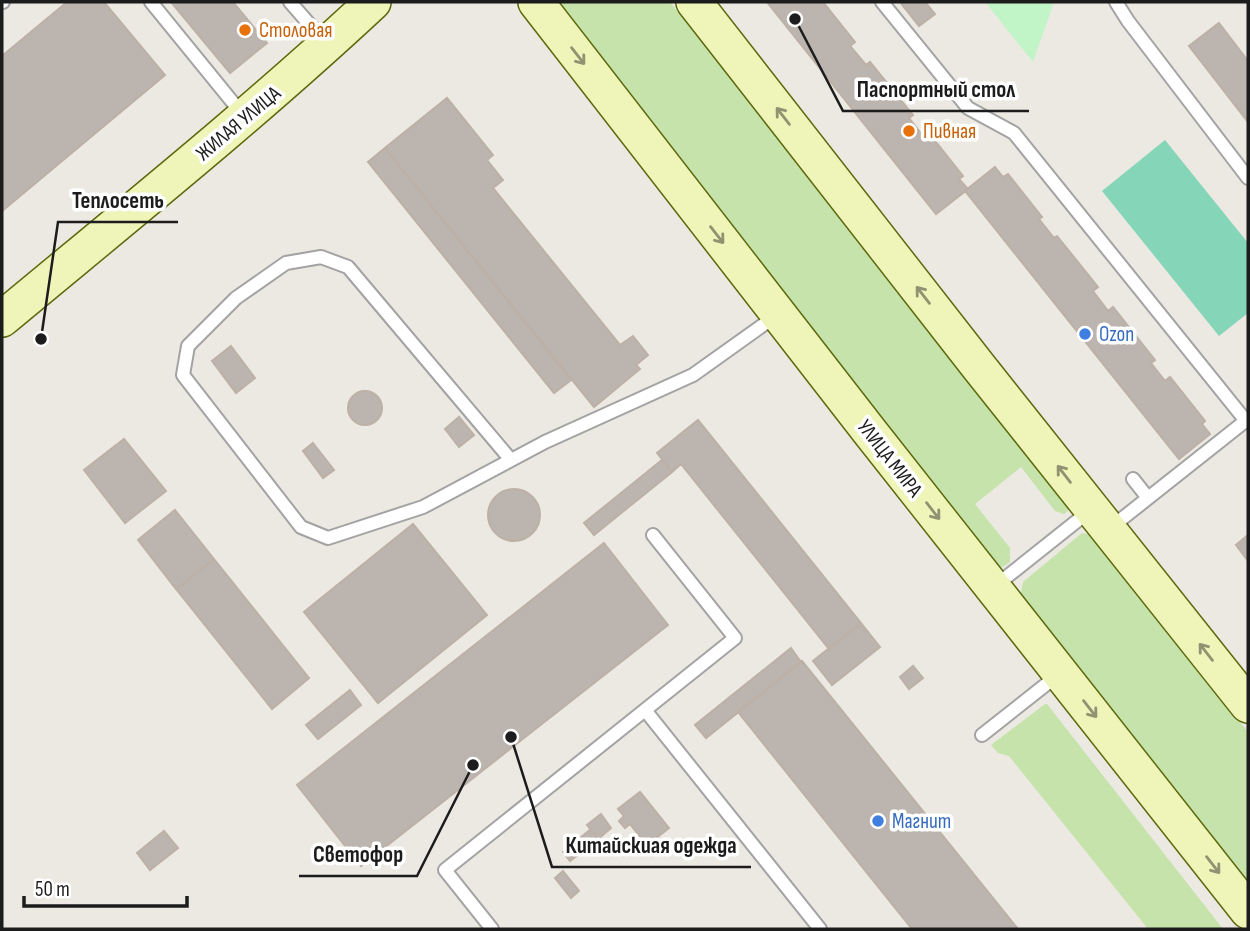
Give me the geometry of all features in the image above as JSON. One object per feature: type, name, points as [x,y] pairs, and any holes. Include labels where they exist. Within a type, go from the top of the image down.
[{"type":"main road","name":"ЖИЛАЯ УЛИЦА","points":[[2,319],[245,117],[373,2]]},
{"type":"main road","name":"УЛИЦА МИРА","points":[[536,2],[1248,911]]},
{"type":"main road","points":[[694,2],[1248,705]]},
{"type":"lane","points":[[151,2],[245,117]]},
{"type":"lane","points":[[290,2],[327,45]]},
{"type":"lane","points":[[882,2],[968,108],[1014,133],[1247,420],[1148,498],[1100,519],[993,588]]},
{"type":"lane","points":[[1116,2],[1248,178]]},
{"type":"lane","points":[[511,460],[348,267],[321,257],[286,263],[236,298],[188,346],[183,376],[301,527],[328,538],[423,507],[545,442],[693,375],[779,314]]},
{"type":"lane","points":[[1133,479],[1148,498]]},
{"type":"lane","points":[[492,929],[445,870],[735,638],[653,535]]},
{"type":"lane","points":[[982,734],[1061,672]]},
{"type":"lane","points":[[645,710],[820,929]]},
{"type":"green space","points":[[551,2],[670,2],[1068,502],[1068,511],[1064,514],[1055,511],[1021,467],[975,504],[1010,548],[1010,562],[998,570]]},
{"type":"green space","points":[[985,2],[1054,2],[1033,62]]},
{"type":"green space","points":[[1165,140],[1248,243],[1248,313],[1219,336],[1102,191]]},
{"type":"green space","points":[[1082,533],[1093,535],[1248,732],[1248,889],[1020,598],[1023,582]]},
{"type":"green space","points":[[1045,704],[1223,929],[1148,929],[1009,756],[998,753],[991,745]]},
{"type":"building","points":[[67,2],[104,2],[165,75],[2,211],[2,56]]},
{"type":"building","points":[[171,2],[233,2],[267,43],[230,73]]},
{"type":"building","points":[[767,2],[823,2],[855,42],[850,46],[866,65],[870,62],[913,115],[909,118],[923,136],[928,132],[963,176],[959,179],[968,189],[936,214]]},
{"type":"building","points":[[900,2],[925,2],[935,14],[919,26]]},
{"type":"building","points":[[1219,23],[1248,61],[1248,122],[1189,46]]},
{"type":"building","points":[[447,98],[493,155],[487,160],[503,180],[493,188],[620,345],[633,336],[648,355],[636,365],[640,369],[594,407],[385,148]]},
{"type":"building","points":[[385,148],[571,380],[554,393],[368,162]]},
{"type":"building","points":[[995,167],[1003,177],[1008,174],[1042,217],[1039,219],[1054,238],[1057,236],[1098,287],[1093,291],[1108,311],[1113,307],[1155,360],[1151,363],[1165,381],[1170,377],[1205,421],[1202,424],[1210,434],[1179,459],[965,191]]},
{"type":"building","points":[[231,346],[255,378],[236,393],[212,361]]},
{"type":"building","points":[[365,391],[377,396],[382,408],[377,420],[365,425],[353,420],[348,408],[353,396]]},
{"type":"building","points":[[459,417],[474,435],[459,447],[445,429]]},
{"type":"building","points":[[698,420],[861,623],[829,649],[681,464],[672,472],[657,453]]},
{"type":"building","points":[[124,439],[166,491],[125,523],[84,470]]},
{"type":"building","points":[[313,443],[334,470],[323,478],[303,451]]},
{"type":"building","points":[[662,460],[672,472],[594,535],[584,523]]},
{"type":"building","points":[[514,489],[533,496],[540,515],[533,534],[514,541],[495,534],[488,515],[495,496]]},
{"type":"building","points":[[175,510],[214,559],[176,589],[138,540]]},
{"type":"building","points":[[413,524],[487,615],[378,703],[304,612]]},
{"type":"building","points":[[1248,535],[1248,561],[1236,545]]},
{"type":"building","points":[[604,543],[668,625],[361,866],[297,785]]},
{"type":"building","points":[[214,559],[309,678],[272,709],[176,589]]},
{"type":"building","points":[[861,623],[880,647],[832,685],[813,661]]},
{"type":"building","points":[[791,648],[801,662],[706,738],[695,725]]},
{"type":"building","name":"Магнит","points":[[802,661],[1018,929],[912,929],[738,712]]},
{"type":"building","points":[[913,666],[923,678],[909,689],[900,677]]},
{"type":"building","points":[[350,690],[361,705],[318,739],[306,725]]},
{"type":"building","points":[[640,792],[669,828],[647,845],[630,824],[625,828],[619,821],[624,816],[618,809]]},
{"type":"building","points":[[601,814],[611,828],[598,839],[587,825]]},
{"type":"building","points":[[591,829],[598,839],[570,861],[563,852]]},
{"type":"building","points":[[164,831],[178,848],[150,870],[137,853]]},
{"type":"building","points":[[563,871],[579,891],[571,898],[555,878]]},
{"type":"place","name":"Паспортный стол","points":[[795,19]]},
{"type":"place","name":"Столовая","points":[[245,30]]},
{"type":"place","name":"Пивная","points":[[909,131]]},
{"type":"place","name":"Ozon","points":[[1085,334]]},
{"type":"place","name":"Теплосеть","points":[[41,339]]},
{"type":"place","name":"Китайскиая одежда","points":[[511,737]]},
{"type":"place","name":"Светофор","points":[[473,765]]},
{"type":"place","name":"Магнит","points":[[878,821]]}]
